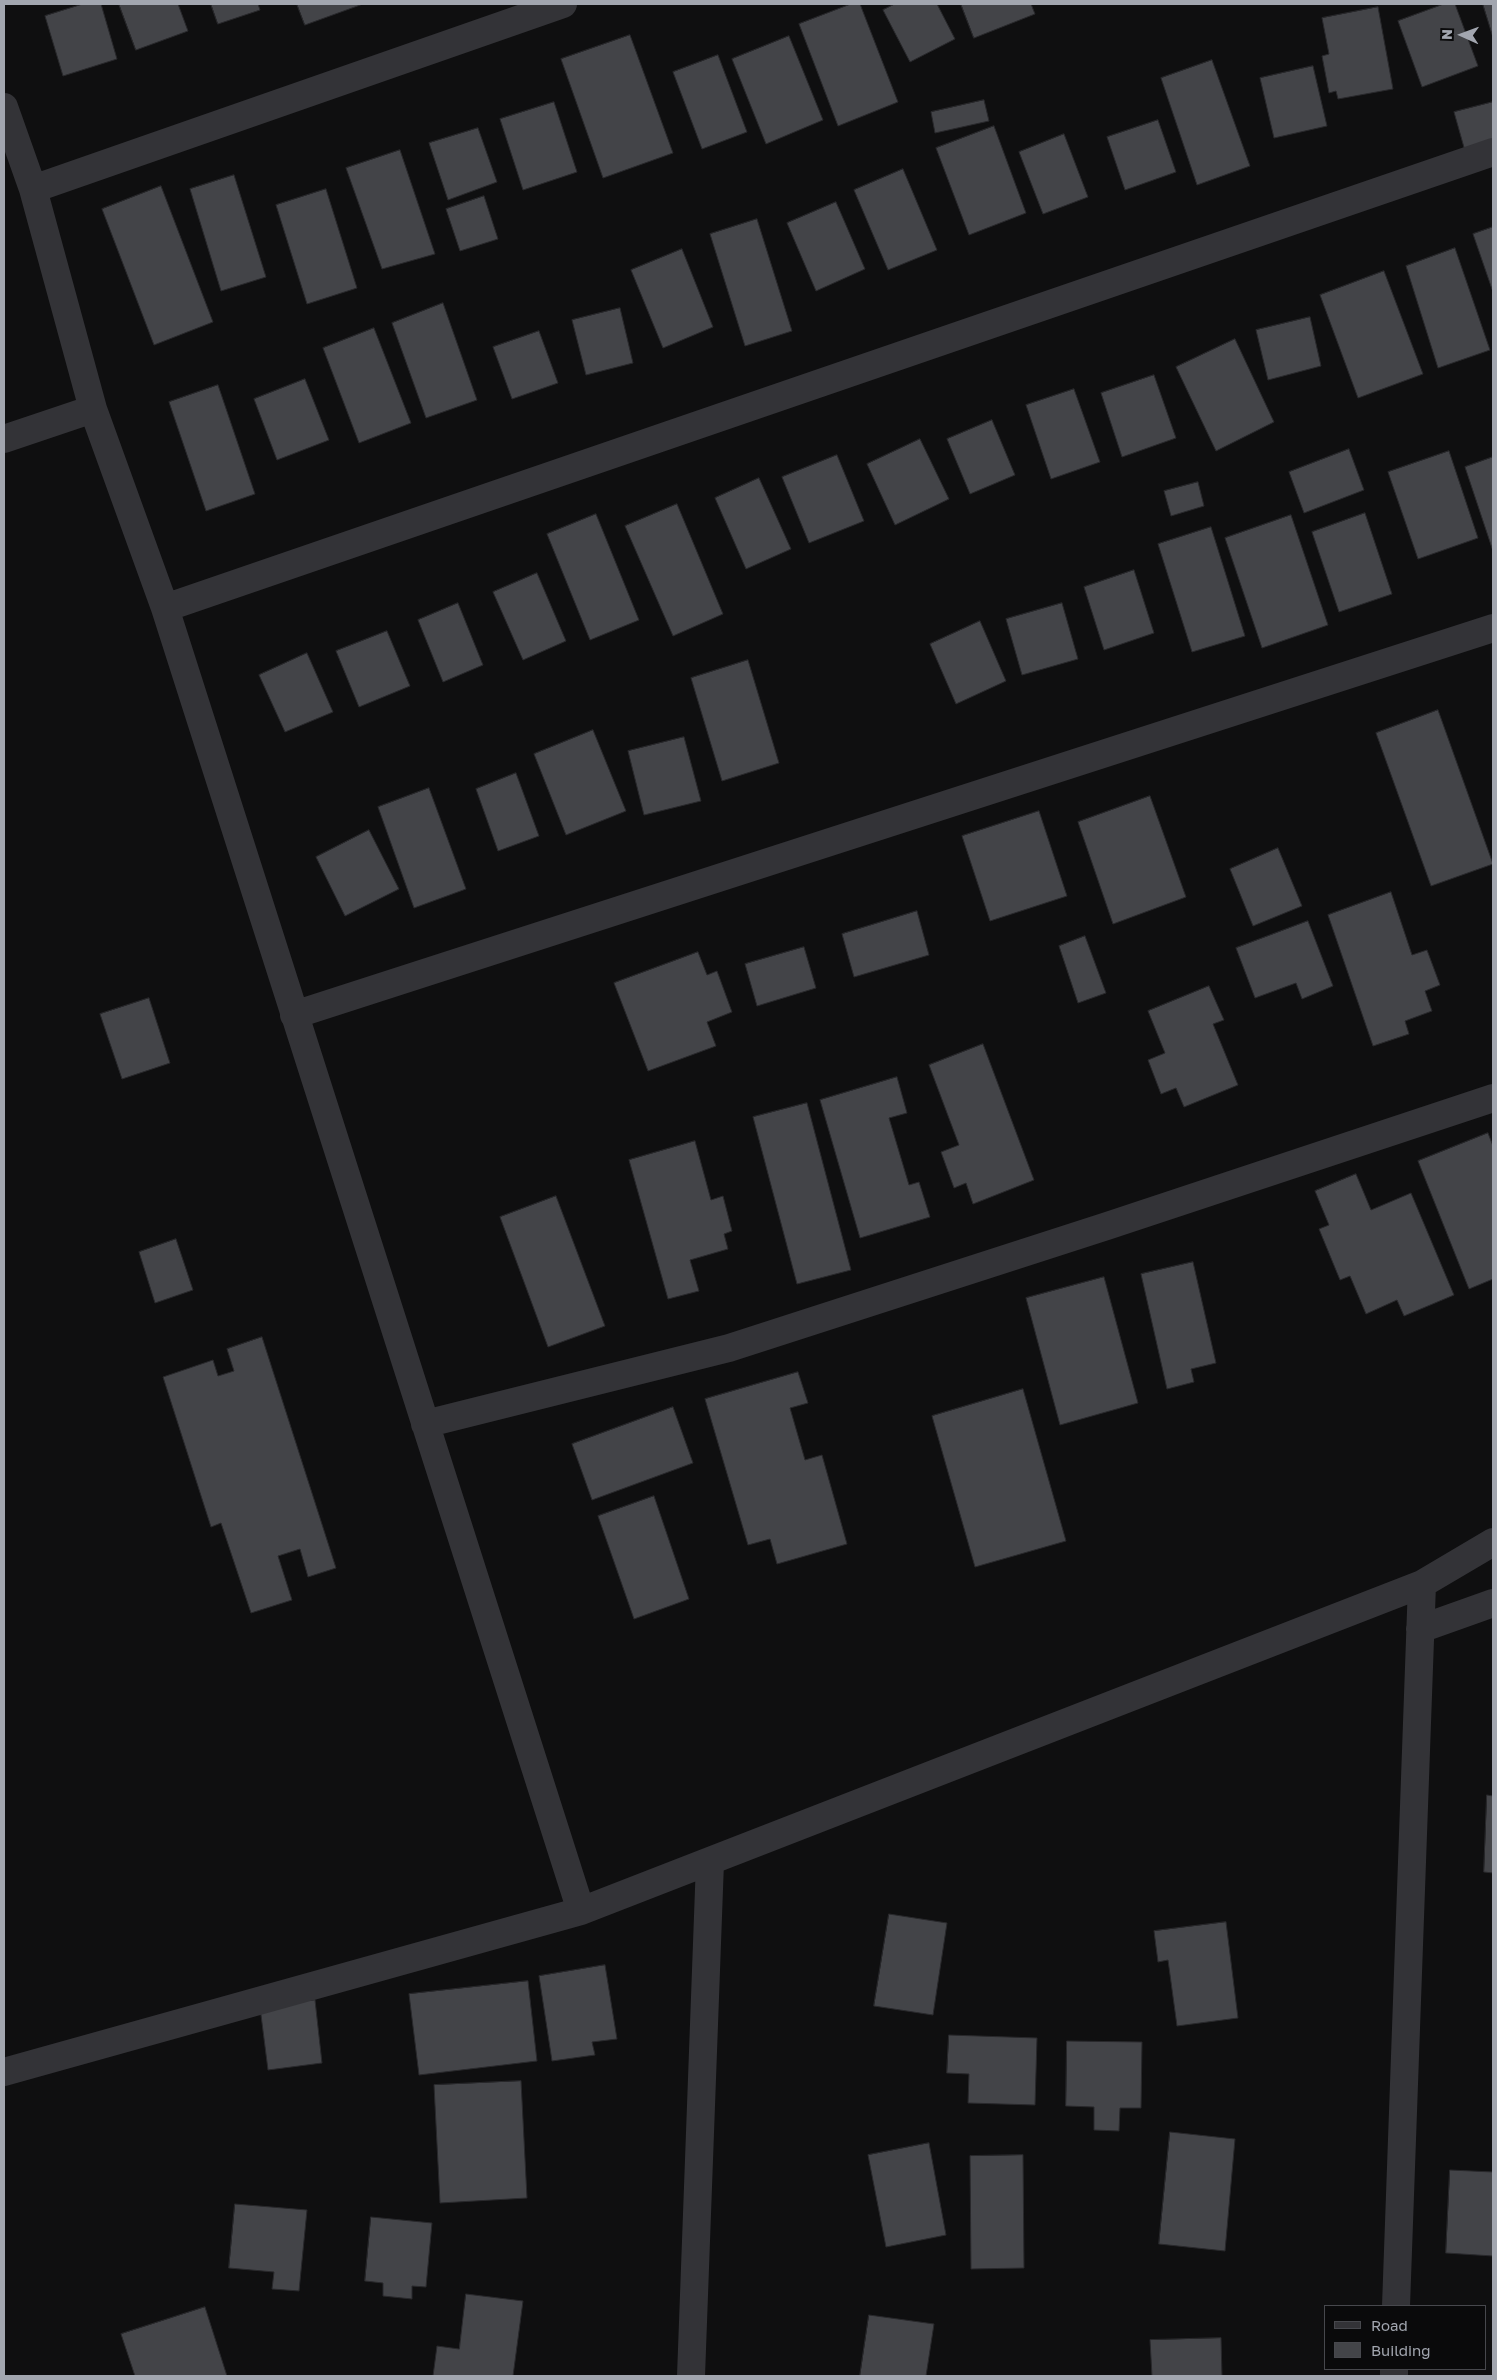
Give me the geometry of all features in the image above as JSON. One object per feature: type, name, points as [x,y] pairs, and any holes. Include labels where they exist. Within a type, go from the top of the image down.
[{"type":"street","points":[[33,189],[563,4]]},
{"type":"street","points":[[4,106],[33,189],[94,409],[165,608],[580,1911]]},
{"type":"street","points":[[165,608],[1493,152]]},
{"type":"street","points":[[4,439],[94,409]]},
{"type":"street","points":[[294,1014],[1493,628]]},
{"type":"street","points":[[426,1424],[729,1348],[1107,1226],[1493,1098]]},
{"type":"street","points":[[4,2072],[580,1911],[1422,1584],[1493,1542]]},
{"type":"street","points":[[1396,2305],[1422,1584]]},
{"type":"street","points":[[1420,1629],[1493,1603]]},
{"type":"street","points":[[691,2376],[710,1862]]},
{"type":"building","points":[[83,4],[101,4],[117,59],[63,76],[45,16]]},
{"type":"building","points":[[119,4],[178,4],[188,31],[136,50]]},
{"type":"building","points":[[211,4],[258,4],[260,10],[218,24]]},
{"type":"building","points":[[297,4],[363,4],[305,25]]},
{"type":"building","points":[[851,4],[860,4],[898,102],[838,126],[799,24]]},
{"type":"building","points":[[895,4],[937,4],[955,39],[910,62],[883,10]]},
{"type":"building","points":[[961,4],[1031,4],[1035,14],[974,38]]},
{"type":"building","points":[[1444,4],[1455,4],[1478,66],[1422,87],[1398,21]]},
{"type":"building","points":[[1483,4],[1493,4],[1493,37]]},
{"type":"building","points":[[1378,7],[1393,89],[1338,99],[1336,91],[1329,93],[1322,56],[1329,54],[1322,18]]},
{"type":"building","points":[[630,35],[673,153],[603,178],[561,59]]},
{"type":"building","points":[[789,36],[823,120],[766,144],[732,59]]},
{"type":"building","points":[[718,55],[747,132],[702,149],[673,72]]},
{"type":"building","points":[[1212,60],[1250,166],[1197,185],[1161,78]]},
{"type":"building","points":[[1313,66],[1327,126],[1274,138],[1260,78]]},
{"type":"building","points":[[984,100],[989,121],[935,133],[931,112]]},
{"type":"building","points":[[554,102],[577,172],[523,190],[500,119]]},
{"type":"building","points":[[1493,102],[1493,144],[1465,151],[1454,112]]},
{"type":"building","points":[[1158,120],[1176,172],[1125,190],[1107,137]]},
{"type":"building","points":[[994,126],[1026,213],[969,235],[936,148]]},
{"type":"building","points":[[478,128],[497,182],[448,200],[429,143]]},
{"type":"building","points":[[1064,134],[1088,197],[1043,214],[1019,152]]},
{"type":"building","points":[[400,150],[435,254],[382,269],[346,168]]},
{"type":"building","points":[[903,169],[937,250],[888,270],[854,190]]},
{"type":"building","points":[[234,175],[266,277],[221,291],[190,189]]},
{"type":"building","points":[[161,186],[213,322],[154,345],[102,209]]},
{"type":"building","points":[[326,189],[357,288],[307,304],[276,205]]},
{"type":"building","points":[[484,196],[498,239],[460,251],[446,209]]},
{"type":"building","points":[[836,202],[865,269],[816,291],[787,223]]},
{"type":"building","points":[[757,219],[792,331],[745,346],[710,234]]},
{"type":"building","points":[[1493,227],[1493,292],[1473,234]]},
{"type":"building","points":[[1455,248],[1490,350],[1438,368],[1406,266]]},
{"type":"building","points":[[682,249],[713,327],[663,348],[631,270]]},
{"type":"building","points":[[1384,271],[1423,374],[1358,398],[1320,295]]},
{"type":"building","points":[[443,303],[477,400],[426,418],[392,323]]},
{"type":"building","points":[[620,308],[633,363],[586,375],[572,320]]},
{"type":"building","points":[[1310,317],[1321,366],[1268,380],[1256,330]]},
{"type":"building","points":[[374,328],[411,423],[359,443],[323,348]]},
{"type":"building","points":[[539,331],[558,383],[512,399],[493,347]]},
{"type":"building","points":[[1235,339],[1274,422],[1216,451],[1176,367]]},
{"type":"building","points":[[1154,375],[1176,438],[1122,457],[1101,393]]},
{"type":"building","points":[[305,379],[329,440],[277,460],[254,399]]},
{"type":"building","points":[[218,385],[255,494],[206,511],[169,402]]},
{"type":"building","points":[[1074,389],[1100,462],[1051,479],[1026,405]]},
{"type":"building","points":[[992,420],[1015,475],[970,494],[947,439]]},
{"type":"building","points":[[920,439],[949,499],[895,525],[867,464]]},
{"type":"building","points":[[1349,449],[1364,490],[1304,513],[1289,472]]},
{"type":"building","points":[[1449,451],[1478,538],[1418,559],[1388,472]]},
{"type":"building","points":[[837,455],[864,521],[809,543],[782,477]]},
{"type":"building","points":[[1493,457],[1493,551],[1465,467]]},
{"type":"building","points":[[759,478],[791,549],[746,569],[715,498]]},
{"type":"building","points":[[1198,482],[1204,506],[1171,516],[1164,491]]},
{"type":"building","points":[[677,504],[723,614],[673,636],[625,526]]},
{"type":"building","points":[[1365,513],[1392,594],[1339,612],[1312,532]]},
{"type":"building","points":[[596,514],[639,620],[590,640],[547,534]]},
{"type":"building","points":[[1291,515],[1328,625],[1262,648],[1225,538]]},
{"type":"building","points":[[1211,527],[1245,636],[1192,652],[1158,544]]},
{"type":"building","points":[[1134,570],[1154,633],[1104,650],[1084,587]]},
{"type":"building","points":[[537,573],[566,641],[523,660],[493,592]]},
{"type":"building","points":[[458,603],[483,665],[443,682],[418,620]]},
{"type":"building","points":[[1062,603],[1078,659],[1022,675],[1006,619]]},
{"type":"building","points":[[980,621],[1006,681],[956,704],[930,644]]},
{"type":"building","points":[[387,631],[410,686],[359,707],[336,651]]},
{"type":"building","points":[[307,653],[333,712],[285,732],[259,675]]},
{"type":"building","points":[[748,660],[779,763],[722,781],[691,678]]},
{"type":"building","points":[[1438,710],[1493,864],[1431,886],[1376,733]]},
{"type":"building","points":[[593,730],[626,811],[566,835],[534,754]]},
{"type":"building","points":[[684,737],[701,801],[644,815],[628,751]]},
{"type":"building","points":[[516,773],[539,836],[498,851],[476,789]]},
{"type":"building","points":[[429,788],[466,889],[414,908],[378,807]]},
{"type":"building","points":[[1150,796],[1186,897],[1113,924],[1078,822]]},
{"type":"building","points":[[1039,811],[1067,896],[990,921],[962,836]]},
{"type":"building","points":[[369,830],[399,889],[345,916],[316,857]]},
{"type":"building","points":[[1278,848],[1302,906],[1253,926],[1230,869]]},
{"type":"building","points":[[1391,892],[1412,955],[1427,950],[1440,985],[1425,991],[1432,1011],[1405,1021],[1409,1034],[1373,1046],[1328,915]]},
{"type":"building","points":[[917,911],[929,955],[854,977],[842,934]]},
{"type":"building","points":[[1308,921],[1333,986],[1302,999],[1296,983],[1255,998],[1236,948]]},
{"type":"building","points":[[1085,936],[1106,993],[1078,1003],[1059,946]]},
{"type":"building","points":[[804,947],[816,988],[757,1006],[745,964]]},
{"type":"building","points":[[698,952],[707,975],[717,971],[732,1012],[707,1022],[716,1046],[648,1071],[614,983]]},
{"type":"building","points":[[1209,986],[1224,1020],[1213,1024],[1238,1085],[1184,1107],[1176,1088],[1161,1094],[1148,1060],[1165,1053],[1148,1011]]},
{"type":"building","points":[[149,998],[170,1063],[122,1079],[100,1014]]},
{"type":"building","points":[[983,1044],[1034,1180],[973,1204],[966,1183],[954,1188],[941,1152],[959,1145],[929,1065]]},
{"type":"building","points":[[897,1077],[907,1113],[889,1118],[909,1185],[919,1182],[930,1217],[860,1238],[820,1100]]},
{"type":"building","points":[[807,1103],[851,1270],[797,1284],[753,1117]]},
{"type":"building","points":[[1488,1133],[1493,1146],[1493,1279],[1469,1289],[1418,1161]]},
{"type":"building","points":[[695,1141],[711,1200],[723,1196],[732,1231],[724,1234],[728,1249],[690,1260],[699,1291],[668,1299],[629,1160]]},
{"type":"building","points":[[1356,1174],[1371,1210],[1411,1193],[1454,1295],[1404,1316],[1397,1300],[1366,1314],[1350,1276],[1340,1280],[1319,1229],[1329,1225],[1315,1191]]},
{"type":"building","points":[[556,1196],[605,1326],[548,1347],[500,1217]]},
{"type":"building","points":[[176,1239],[193,1290],[155,1303],[139,1252]]},
{"type":"building","points":[[1193,1262],[1216,1363],[1191,1369],[1194,1382],[1167,1389],[1141,1274]]},
{"type":"building","points":[[1104,1277],[1138,1403],[1060,1425],[1026,1298]]},
{"type":"building","points":[[262,1337],[336,1568],[308,1577],[300,1549],[278,1556],[292,1600],[251,1613],[221,1523],[211,1527],[163,1377],[213,1360],[218,1376],[234,1371],[227,1349]]},
{"type":"building","points":[[798,1372],[808,1403],[790,1408],[805,1460],[822,1455],[847,1544],[777,1564],[770,1539],[748,1545],[705,1399]]},
{"type":"building","points":[[1023,1389],[1066,1541],[975,1567],[932,1416]]},
{"type":"building","points":[[673,1407],[693,1463],[592,1500],[572,1444]]},
{"type":"building","points":[[654,1496],[689,1599],[634,1619],[598,1516]]},
{"type":"building","points":[[1487,1795],[1493,1796],[1493,1873],[1484,1872]]},
{"type":"building","points":[[889,1914],[947,1923],[933,2015],[874,2006]]},
{"type":"building","points":[[1226,1922],[1238,2018],[1177,2026],[1168,1960],[1158,1962],[1154,1931]]},
{"type":"building","points":[[605,1965],[617,2039],[592,2042],[595,2055],[552,2061],[539,1976]]},
{"type":"building","points":[[528,1981],[537,2061],[419,2075],[409,1994]]},
{"type":"building","points":[[315,2000],[322,2063],[268,2070],[260,2007]]},
{"type":"building","points":[[949,2035],[1037,2038],[1035,2105],[968,2103],[969,2074],[947,2073]]},
{"type":"building","points":[[1067,2041],[1142,2042],[1141,2108],[1120,2108],[1119,2131],[1094,2130],[1094,2107],[1066,2106]]},
{"type":"building","points":[[521,2081],[527,2198],[440,2203],[434,2085]]},
{"type":"building","points":[[1170,2132],[1235,2139],[1225,2251],[1159,2244]]},
{"type":"building","points":[[929,2143],[946,2235],[886,2247],[868,2155]]},
{"type":"building","points":[[1023,2155],[1024,2268],[971,2269],[970,2156]]},
{"type":"building","points":[[1450,2170],[1493,2172],[1493,2256],[1446,2253]]},
{"type":"building","points":[[235,2204],[307,2210],[299,2291],[272,2289],[274,2272],[229,2268]]},
{"type":"building","points":[[371,2217],[432,2223],[426,2287],[412,2286],[412,2299],[383,2296],[383,2283],[365,2281]]},
{"type":"building","points":[[466,2294],[523,2301],[513,2376],[433,2376],[437,2346],[459,2349]]},
{"type":"building","points":[[205,2307],[227,2376],[135,2376],[121,2334]]},
{"type":"building","points":[[869,2315],[934,2324],[926,2376],[860,2376]]},
{"type":"building","points":[[1221,2338],[1222,2376],[1152,2376],[1150,2340]]}]
